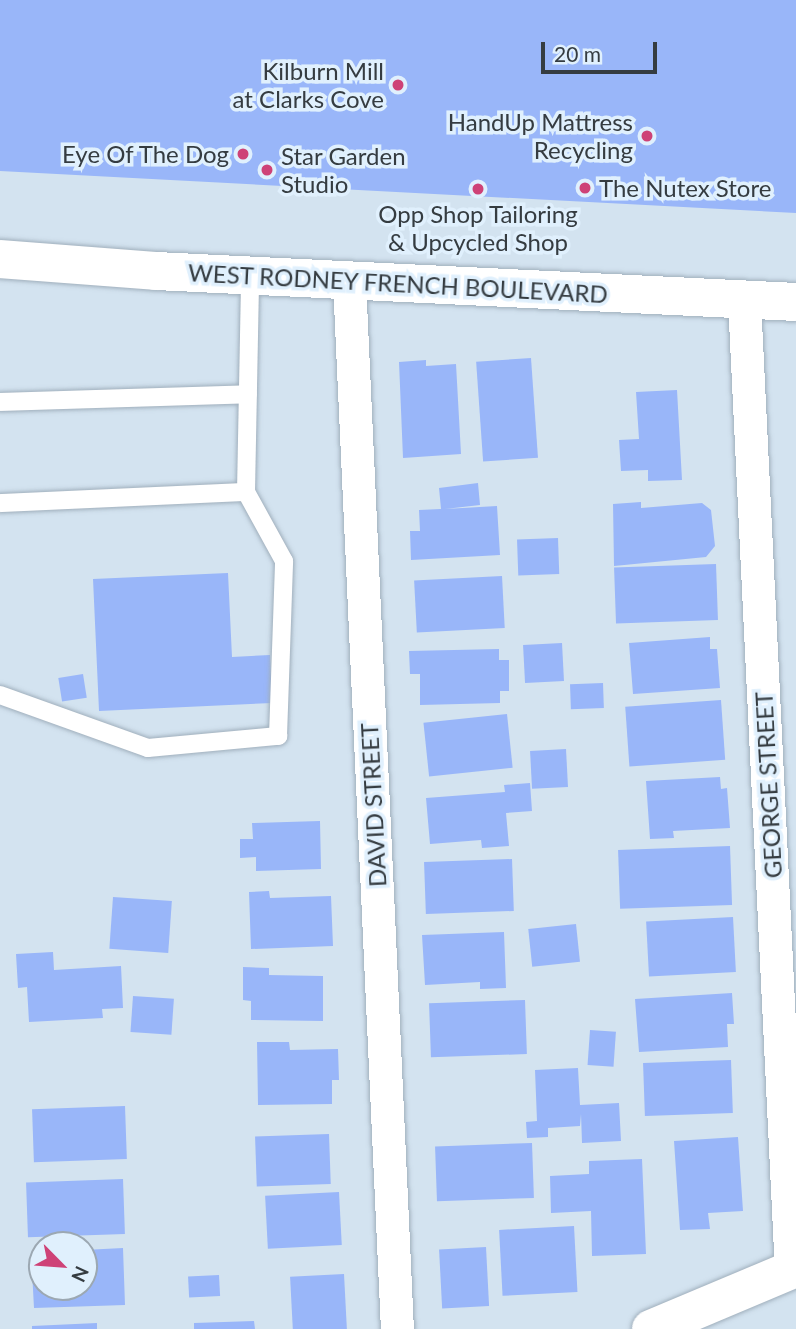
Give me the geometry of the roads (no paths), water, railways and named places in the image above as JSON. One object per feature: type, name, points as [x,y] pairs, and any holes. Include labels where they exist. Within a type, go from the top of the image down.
[{"type":"main road","name":"WEST RODNEY FRENCH BOULEVARD","points":[[0,259],[250,276],[796,302]]},
{"type":"main road","points":[[651,1329],[794,1269]]},
{"type":"street","name":"DAVID STREET","points":[[349,281],[397,1329]]},
{"type":"street","name":"GEORGE STREET","points":[[744,300],[794,1269]]},
{"type":"lane","points":[[0,695],[148,748],[278,736],[284,561],[246,492],[250,276]]},
{"type":"lane","points":[[0,402],[248,394]]},
{"type":"lane","points":[[0,503],[246,492]]},
{"type":"place","name":"Kilburn Mill at Clarks Cove","points":[[398,85]]},
{"type":"place","name":"HandUp Mattress Recycling","points":[[647,136]]},
{"type":"place","name":"Eye Of The Dog","points":[[243,154]]},
{"type":"place","name":"Star Garden Studio","points":[[267,170]]},
{"type":"place","name":"The Nutex Store","points":[[585,188]]},
{"type":"place","name":"Opp Shop Tailoring & Upcycled Shop","points":[[478,189]]}]
